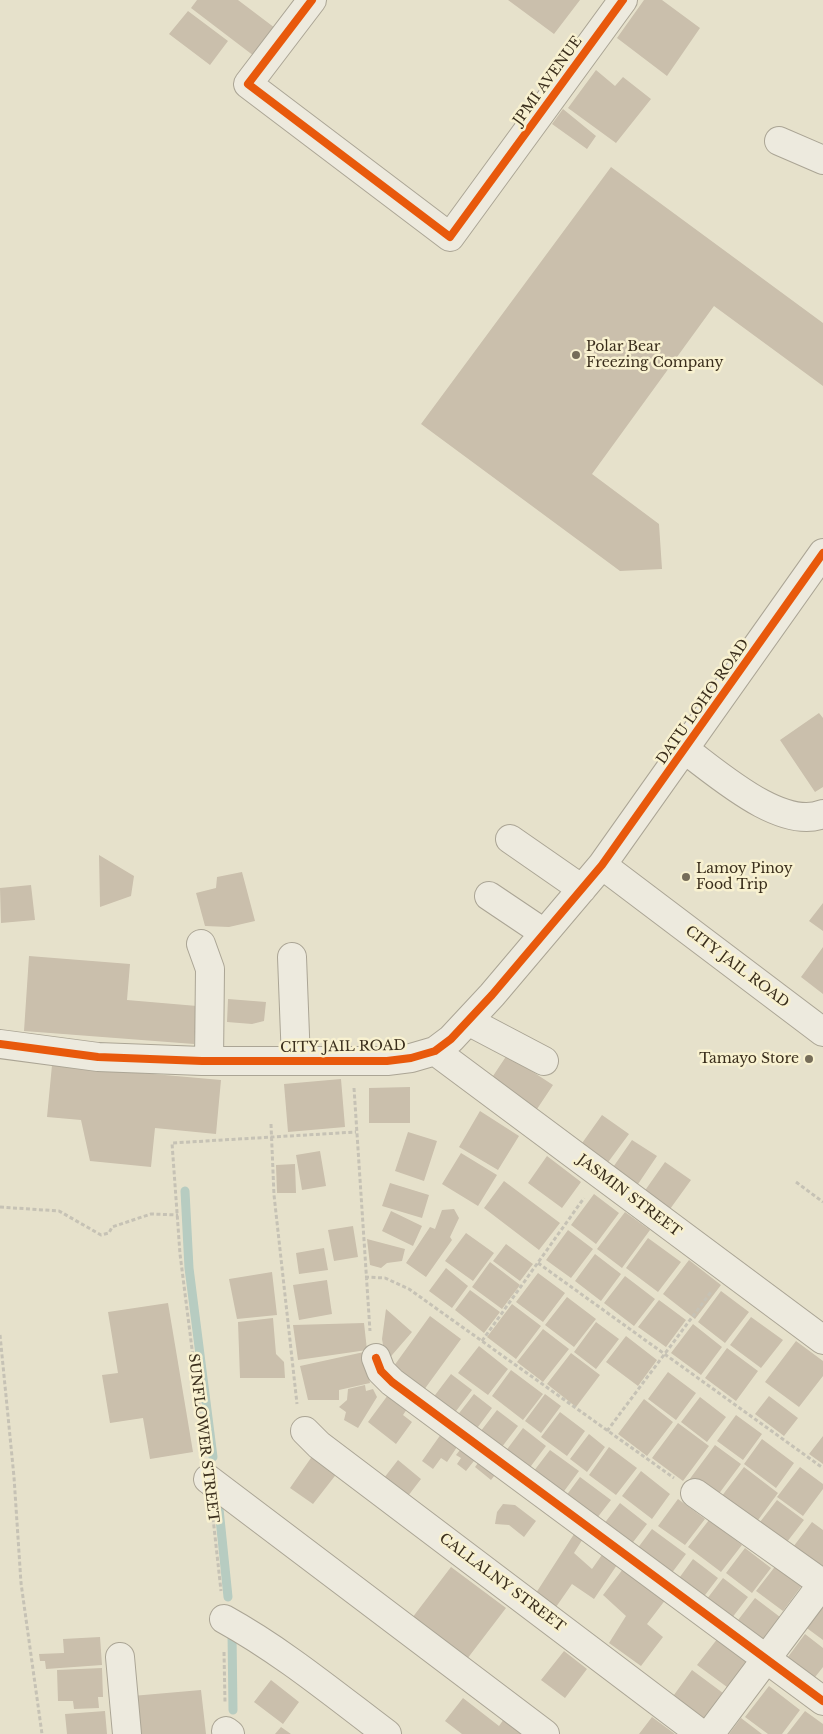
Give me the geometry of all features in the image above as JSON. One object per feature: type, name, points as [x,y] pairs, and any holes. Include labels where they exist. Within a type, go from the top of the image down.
[{"type":"street","name":"JPMI AVENUE","points":[[312,0],[248,84],[450,237],[623,0]]},
{"type":"street","points":[[779,141],[823,160]]},
{"type":"street","name":"DATU LOHO ROAD","points":[[602,865],[823,553]]},
{"type":"street","points":[[684,749],[762,804],[788,815],[812,818],[823,814]]},
{"type":"street","points":[[510,839],[582,889]]},
{"type":"street","name":"CITY JAIL ROAD","points":[[0,1044],[98,1057],[209,1061],[353,1062],[411,1058],[435,1051],[468,1022],[602,865],[823,1032]]},
{"type":"street","points":[[489,896],[544,933]]},
{"type":"street","points":[[202,944],[210,969],[209,1061]]},
{"type":"street","points":[[292,957],[296,1061]]},
{"type":"street","points":[[468,1022],[544,1061]]},
{"type":"street","name":"JASMIN STREET","points":[[435,1051],[823,1340]]},
{"type":"street","points":[[376,1358],[381,1371],[392,1382],[823,1701]]},
{"type":"street","name":"CALLALNY STREET","points":[[305,1431],[319,1445],[701,1734]]},
{"type":"street","points":[[208,1479],[545,1734]]},
{"type":"street","points":[[695,1493],[823,1584],[710,1734]]},
{"type":"street","points":[[224,1619],[247,1632],[311,1676],[387,1734]]},
{"type":"street","points":[[120,1657],[127,1734]]},
{"type":"path","points":[[353,1062],[365,1277],[372,1349],[376,1358]]},
{"type":"path","points":[[272,1124],[276,1214],[298,1414],[305,1431]]},
{"type":"path","points":[[274,1137],[356,1132]]},
{"type":"path","points":[[482,1340],[601,1175]]},
{"type":"path","points":[[796,1182],[823,1202]]},
{"type":"path","points":[[0,1206],[59,1211],[101,1235],[109,1233],[112,1227],[151,1214],[178,1214]]},
{"type":"path","points":[[538,1263],[823,1468]]},
{"type":"path","points":[[607,1431],[728,1269]]},
{"type":"path","points":[[365,1277],[397,1282],[482,1340],[695,1493]]},
{"type":"path","points":[[0,1335],[14,1477],[21,1583],[42,1734]]},
{"type":"building","points":[[197,0],[238,0],[275,28],[254,56],[191,8]]},
{"type":"building","points":[[508,0],[580,0],[554,34]]},
{"type":"building","points":[[644,0],[662,0],[700,28],[667,76],[617,38]]},
{"type":"building","points":[[188,11],[228,41],[210,65],[169,34]]},
{"type":"building","points":[[596,70],[615,86],[623,77],[651,99],[616,143],[568,108]]},
{"type":"building","points":[[563,109],[596,136],[587,149],[552,124]]},
{"type":"building","name":"Polar Bear Freezing Company","points":[[611,167],[823,323],[823,386],[714,306],[592,474],[659,524],[662,569],[620,571],[421,424]]},
{"type":"building","points":[[819,713],[823,718],[823,787],[815,792],[780,740]]},
{"type":"building","points":[[99,855],[134,876],[131,896],[100,907]]},
{"type":"building","points":[[242,872],[255,921],[229,927],[205,926],[196,893],[216,888],[217,877]]},
{"type":"building","points":[[31,885],[35,920],[1,923],[0,888]]},
{"type":"building","points":[[823,903],[823,931],[809,921]]},
{"type":"building","points":[[823,947],[823,994],[801,977]]},
{"type":"building","points":[[29,956],[130,964],[127,1000],[197,1006],[194,1044],[24,1031]]},
{"type":"building","points":[[228,999],[266,1002],[264,1021],[252,1024],[227,1022]]},
{"type":"building","points":[[507,1055],[553,1085],[533,1115],[487,1085]]},
{"type":"building","points":[[52,1065],[221,1080],[216,1134],[155,1128],[151,1167],[90,1161],[81,1120],[47,1117]]},
{"type":"building","points":[[341,1079],[345,1127],[288,1132],[284,1084]]},
{"type":"building","points":[[410,1087],[410,1123],[369,1123],[369,1088]]},
{"type":"building","points":[[480,1111],[519,1136],[498,1170],[459,1147]]},
{"type":"building","points":[[602,1115],[629,1134],[606,1165],[580,1146]]},
{"type":"building","points":[[408,1132],[437,1141],[424,1181],[395,1171]]},
{"type":"building","points":[[632,1140],[657,1156],[634,1190],[609,1173]]},
{"type":"building","points":[[320,1151],[326,1186],[302,1190],[296,1155]]},
{"type":"building","points":[[461,1153],[497,1175],[478,1206],[442,1184]]},
{"type":"building","points":[[547,1156],[581,1182],[562,1208],[528,1183]]},
{"type":"building","points":[[665,1162],[691,1180],[665,1216],[639,1199]]},
{"type":"building","points":[[295,1164],[296,1193],[277,1193],[276,1165]]},
{"type":"building","points":[[504,1181],[560,1223],[539,1250],[484,1208]]},
{"type":"building","points":[[390,1183],[429,1195],[422,1218],[382,1206]]},
{"type":"building","points":[[594,1194],[619,1213],[596,1244],[571,1225]]},
{"type":"building","points":[[454,1209],[459,1218],[450,1237],[452,1240],[426,1277],[406,1263],[430,1227],[435,1229],[442,1210]]},
{"type":"building","points":[[391,1211],[422,1226],[413,1246],[382,1231]]},
{"type":"building","points":[[625,1212],[650,1230],[622,1268],[597,1249]]},
{"type":"building","points":[[353,1226],[358,1257],[334,1261],[328,1230]]},
{"type":"building","points":[[568,1230],[593,1249],[571,1278],[546,1260]]},
{"type":"building","points":[[466,1233],[494,1253],[473,1281],[445,1261]]},
{"type":"building","points":[[648,1238],[681,1262],[658,1292],[626,1268]]},
{"type":"building","points":[[367,1239],[405,1249],[402,1261],[387,1263],[381,1268],[370,1265]]},
{"type":"building","points":[[506,1244],[533,1264],[520,1281],[493,1261]]},
{"type":"building","points":[[324,1248],[328,1270],[299,1274],[296,1253]]},
{"type":"building","points":[[595,1254],[621,1274],[601,1301],[575,1281]]},
{"type":"building","points":[[689,1260],[721,1285],[695,1319],[663,1294]]},
{"type":"building","points":[[490,1262],[520,1285],[502,1309],[472,1287]]},
{"type":"building","points":[[446,1268],[468,1286],[452,1308],[429,1291]]},
{"type":"building","points":[[272,1272],[277,1315],[237,1319],[229,1279]]},
{"type":"building","points":[[538,1273],[565,1293],[543,1322],[516,1302]]},
{"type":"building","points":[[625,1276],[655,1299],[634,1326],[604,1303]]},
{"type":"building","points":[[327,1280],[332,1314],[299,1320],[293,1285]]},
{"type":"building","points":[[470,1290],[500,1312],[484,1333],[455,1310]]},
{"type":"building","points":[[721,1291],[749,1312],[725,1343],[698,1322]]},
{"type":"building","points":[[567,1297],[596,1319],[574,1347],[545,1325]]},
{"type":"building","points":[[659,1300],[686,1320],[666,1347],[638,1327]]},
{"type":"building","points":[[168,1303],[193,1452],[150,1459],[143,1418],[110,1423],[102,1375],[118,1373],[108,1312]]},
{"type":"building","points":[[512,1304],[541,1326],[516,1359],[487,1337]]},
{"type":"building","points":[[386,1309],[412,1332],[386,1362],[382,1339]]},
{"type":"building","points":[[430,1316],[461,1339],[421,1394],[391,1370]]},
{"type":"building","points":[[751,1317],[783,1340],[761,1368],[730,1345]]},
{"type":"building","points":[[273,1318],[276,1354],[284,1362],[285,1378],[240,1378],[238,1322]]},
{"type":"building","points":[[596,1322],[619,1339],[596,1369],[574,1352]]},
{"type":"building","points":[[364,1323],[367,1350],[298,1360],[293,1325]]},
{"type":"building","points":[[693,1324],[722,1347],[701,1375],[671,1353]]},
{"type":"building","points":[[543,1329],[569,1349],[543,1382],[517,1362]]},
{"type":"building","points":[[626,1336],[657,1360],[638,1386],[606,1362]]},
{"type":"building","points":[[796,1341],[823,1361],[823,1376],[799,1407],[765,1382]]},
{"type":"building","points":[[479,1346],[508,1369],[488,1395],[458,1373]]},
{"type":"building","points":[[727,1348],[758,1371],[736,1401],[705,1378]]},
{"type":"building","points":[[364,1352],[370,1383],[339,1390],[339,1400],[308,1400],[300,1366]]},
{"type":"building","points":[[571,1353],[600,1375],[576,1407],[547,1384]]},
{"type":"building","points":[[511,1370],[543,1394],[523,1420],[492,1396]]},
{"type":"building","points":[[668,1372],[696,1393],[676,1420],[648,1399]]},
{"type":"building","points":[[451,1374],[472,1390],[450,1419],[429,1403]]},
{"type":"building","points":[[365,1385],[366,1391],[373,1389],[377,1397],[358,1428],[344,1420],[346,1412],[339,1407],[347,1400],[348,1389]]},
{"type":"building","points":[[474,1394],[492,1408],[472,1435],[453,1421]]},
{"type":"building","points":[[545,1394],[561,1406],[541,1433],[525,1421]]},
{"type":"building","points":[[388,1395],[407,1409],[403,1415],[412,1422],[396,1444],[368,1422]]},
{"type":"building","points":[[769,1396],[798,1418],[784,1436],[755,1414]]},
{"type":"building","points":[[700,1397],[726,1417],[707,1442],[681,1422]]},
{"type":"building","points":[[644,1399],[673,1422],[647,1456],[618,1434]]},
{"type":"building","points":[[497,1410],[518,1426],[498,1452],[477,1436]]},
{"type":"building","points":[[560,1412],[585,1431],[567,1456],[541,1437]]},
{"type":"building","points":[[736,1415],[762,1434],[743,1460],[717,1441]]},
{"type":"building","points":[[678,1423],[709,1446],[683,1481],[652,1458]]},
{"type":"building","points":[[446,1427],[463,1438],[447,1462],[441,1458],[433,1469],[422,1461]]},
{"type":"building","points":[[523,1428],[546,1446],[525,1474],[502,1456]]},
{"type":"building","points":[[589,1434],[605,1447],[587,1472],[570,1459]]},
{"type":"building","points":[[823,1436],[823,1464],[809,1454]]},
{"type":"building","points":[[762,1439],[794,1463],[776,1488],[744,1464]]},
{"type":"building","points":[[467,1441],[481,1452],[466,1471],[457,1464],[461,1458],[456,1455]]},
{"type":"building","points":[[715,1445],[741,1464],[712,1503],[686,1484]]},
{"type":"building","points":[[609,1447],[637,1468],[616,1495],[589,1475]]},
{"type":"building","points":[[550,1450],[579,1471],[559,1498],[530,1476]]},
{"type":"building","points":[[313,1455],[338,1472],[313,1504],[290,1488]]},
{"type":"building","points":[[484,1455],[501,1467],[491,1480],[475,1467]]},
{"type":"building","points":[[398,1460],[421,1479],[408,1496],[384,1478]]},
{"type":"building","points":[[744,1467],[778,1493],[750,1531],[715,1505]]},
{"type":"building","points":[[800,1467],[823,1484],[823,1489],[803,1516],[777,1497]]},
{"type":"building","points":[[641,1471],[670,1494],[652,1519],[622,1496]]},
{"type":"building","points":[[580,1477],[611,1500],[590,1527],[560,1504]]},
{"type":"building","points":[[678,1499],[705,1519],[685,1545],[658,1526]]},
{"type":"building","points":[[777,1500],[804,1520],[780,1551],[753,1531]]},
{"type":"building","points":[[620,1503],[647,1524],[627,1550],[600,1529]]},
{"type":"building","points":[[503,1504],[515,1505],[536,1521],[524,1537],[509,1525],[495,1524],[497,1512]]},
{"type":"building","points":[[709,1520],[742,1545],[721,1572],[688,1547]]},
{"type":"building","points":[[812,1522],[823,1530],[823,1569],[787,1555]]},
{"type":"building","points":[[652,1529],[686,1554],[668,1578],[634,1553]]},
{"type":"building","points":[[576,1531],[584,1537],[574,1553],[592,1569],[604,1552],[619,1562],[594,1599],[572,1584],[556,1607],[536,1593]]},
{"type":"building","points":[[745,1548],[771,1568],[752,1593],[726,1573]]},
{"type":"building","points":[[693,1559],[718,1578],[699,1603],[674,1585]]},
{"type":"building","points":[[777,1564],[803,1584],[783,1611],[756,1591]]},
{"type":"building","points":[[451,1567],[506,1608],[464,1663],[409,1622]]},
{"type":"building","points":[[623,1569],[666,1599],[647,1624],[663,1637],[641,1666],[609,1643],[626,1616],[603,1595]]},
{"type":"building","points":[[723,1578],[748,1597],[725,1627],[700,1608]]},
{"type":"building","points":[[755,1598],[780,1617],[757,1647],[732,1628]]},
{"type":"building","points":[[823,1601],[823,1640],[804,1626]]},
{"type":"building","points":[[805,1634],[823,1648],[823,1667],[812,1681],[785,1661]]},
{"type":"building","points":[[100,1637],[102,1665],[46,1669],[45,1661],[40,1661],[39,1654],[64,1653],[63,1639]]},
{"type":"building","points":[[718,1638],[747,1661],[727,1687],[697,1665]]},
{"type":"building","points":[[564,1651],[587,1669],[565,1698],[541,1680]]},
{"type":"building","points":[[102,1668],[103,1697],[98,1697],[99,1708],[74,1709],[73,1701],[58,1701],[57,1670]]},
{"type":"building","points":[[692,1670],[723,1693],[696,1729],[666,1706]]},
{"type":"building","points":[[271,1680],[299,1702],[283,1724],[254,1702]]},
{"type":"building","points":[[769,1686],[800,1710],[782,1734],[768,1734],[745,1717]]},
{"type":"building","points":[[201,1690],[206,1734],[136,1734],[132,1696]]},
{"type":"building","points":[[463,1698],[499,1726],[504,1719],[523,1734],[462,1734],[445,1721]]},
{"type":"building","points":[[105,1711],[107,1734],[67,1734],[65,1714]]},
{"type":"building","points":[[805,1711],[823,1724],[823,1734],[787,1734]]},
{"type":"building","points":[[652,1717],[675,1734],[639,1734]]},
{"type":"building","points":[[741,1718],[762,1734],[729,1734]]},
{"type":"building","points":[[281,1727],[291,1734],[275,1734]]},
{"type":"waterway","points":[[185,1191],[189,1268],[213,1457]]},
{"type":"waterway","points":[[218,1499],[228,1597]]},
{"type":"waterway","points":[[232,1634],[233,1710]]},
{"type":"cycle path","points":[[312,0],[248,84],[450,237],[623,0]]},
{"type":"cycle path","points":[[0,1044],[98,1057],[202,1061],[387,1061],[411,1058],[435,1051],[451,1039],[492,995],[602,865],[823,553]]},
{"type":"cycle path","points":[[376,1358],[381,1371],[392,1382],[823,1701]]},
{"type":"place","name":"Polar Bear Freezing Company","points":[[576,355]]},
{"type":"place","name":"Lamoy Pinoy Food Trip","points":[[686,877]]},
{"type":"place","name":"Tamayo Store","points":[[809,1059]]}]
